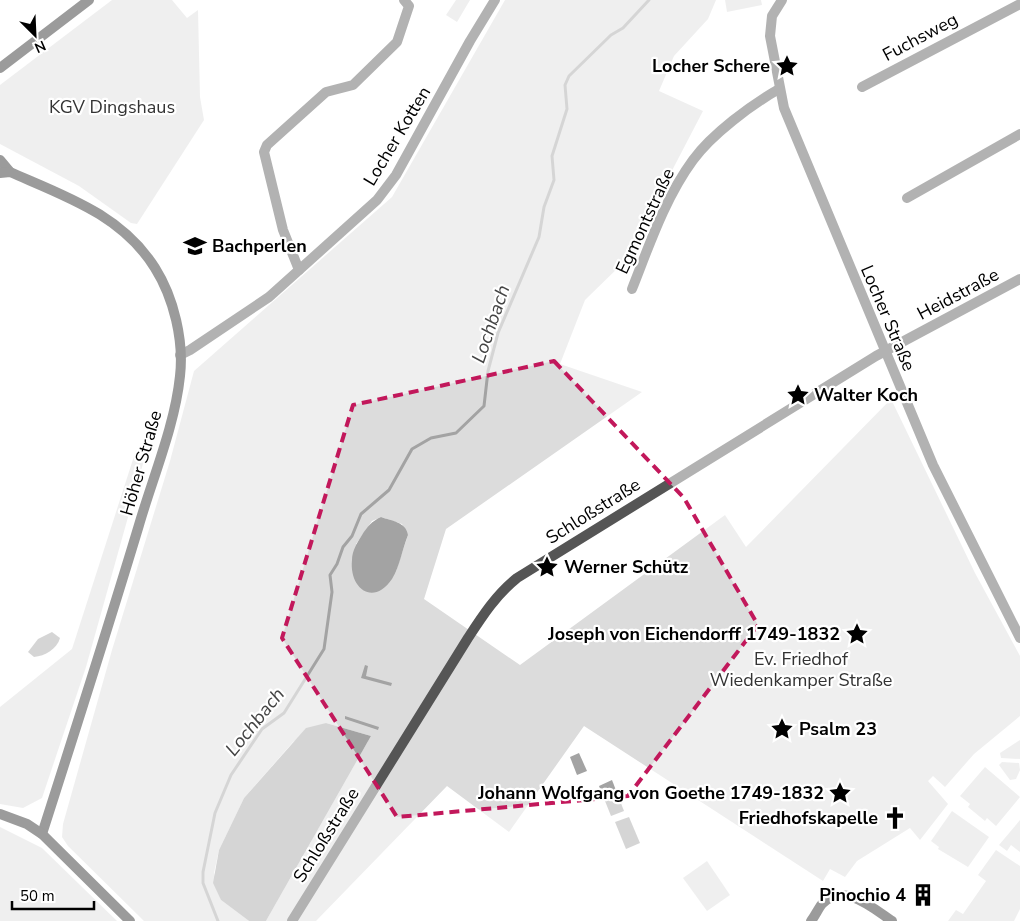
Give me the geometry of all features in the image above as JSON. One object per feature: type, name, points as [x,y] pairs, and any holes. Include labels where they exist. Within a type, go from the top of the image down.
[{"type":"street","points":[[0,68],[89,0]]},
{"type":"street","points":[[298,270],[283,230],[264,152],[267,145],[326,92],[354,85],[396,42],[409,6],[404,0]]},
{"type":"street","name":"Locher Kotten","points":[[180,354],[190,350],[269,297],[377,200],[396,175],[495,0]]},
{"type":"street","name":"Locher Straße","points":[[782,0],[772,16],[770,26],[779,90],[808,167],[933,465],[1020,638]]},
{"type":"street","name":"Fuchsweg","points":[[862,87],[1020,4]]},
{"type":"street","name":"Egmontstraße","points":[[632,289],[663,214],[694,159],[710,141],[761,99],[779,90]]},
{"type":"street","points":[[907,198],[1020,134]]},
{"type":"street","name":"Höher Straße","points":[[0,160],[5,172],[78,201],[106,218],[131,237],[156,269],[167,292],[176,324],[180,354],[180,375],[166,437],[87,697],[42,834]]},
{"type":"street","name":"Heidstraße","points":[[885,352],[1020,279]]},
{"type":"street","name":"Schloßstraße","points":[[292,921],[468,638],[500,593],[517,578],[885,352]]},
{"type":"street","points":[[0,814],[27,824],[42,834],[130,921]]},
{"type":"street","points":[[811,921],[822,904],[830,898],[842,896],[859,900],[892,921]]},
{"type":"highlighted area","points":[[554,361],[684,498],[758,625],[628,796],[397,817],[282,638],[353,405]]},
{"type":"green space","name":"KGV Dingshaus","points":[[112,0],[172,0],[187,18],[198,10],[200,97],[204,120],[137,224],[131,223],[79,186],[0,144],[0,85]]},
{"type":"green space","points":[[456,0],[470,0],[457,22],[446,15]]},
{"type":"green space","name":"Ev. Friedhof Wiedenkamper Straße","points":[[505,0],[716,0],[708,19],[674,56],[659,91],[703,111],[625,261],[585,300],[560,364],[642,392],[446,529],[424,599],[520,665],[725,515],[746,547],[891,399],[975,573],[1020,656],[1020,716],[974,754],[945,787],[933,776],[928,781],[948,804],[920,840],[910,828],[857,861],[845,877],[830,869],[823,881],[584,726],[509,832],[447,786],[316,921],[266,921],[371,736],[326,723],[293,742],[244,798],[219,850],[214,873],[221,900],[249,921],[144,921],[68,846],[62,837],[63,824],[112,650],[170,461],[194,371],[392,197]],"holes":[[[381,517],[402,524],[408,535],[396,571],[356,544],[372,521]]]},
{"type":"green space","points":[[725,0],[761,0],[762,5],[727,12]]},
{"type":"green space","points":[[136,450],[146,453],[86,667],[42,798],[23,808],[0,804],[0,707],[72,649]]},
{"type":"green space","points":[[1020,740],[1020,759],[1001,758],[1000,753]]},
{"type":"green space","points":[[1002,762],[1019,763],[1020,770],[1016,779],[1010,780],[999,765]]},
{"type":"green space","points":[[985,767],[1020,797],[996,826],[987,818],[985,821],[968,807],[970,804],[960,796]]},
{"type":"green space","points":[[952,811],[989,837],[968,867],[938,849],[939,847],[931,841]]},
{"type":"green space","points":[[1020,820],[1020,852],[1011,845],[1007,851],[999,845]]},
{"type":"green space","points":[[0,827],[42,848],[117,921],[0,921]]},
{"type":"green space","points":[[996,850],[1020,866],[1020,909],[1014,921],[948,921],[956,910],[963,914],[986,881],[978,875]]},
{"type":"green space","points":[[707,861],[730,895],[707,911],[683,878]]},
{"type":"shaded area","points":[[381,517],[394,521],[404,527],[408,535],[392,579],[385,587],[377,592],[370,593],[358,586],[354,579],[352,557],[366,529],[372,522]]},
{"type":"shaded area","points":[[52,632],[60,638],[53,649],[34,657],[28,652],[38,639]]},
{"type":"shaded area","points":[[365,665],[368,666],[366,676],[392,683],[391,686],[361,678]]},
{"type":"shaded area","points":[[345,716],[379,727],[378,730],[345,719]]},
{"type":"shaded area","points":[[326,723],[371,736],[266,921],[249,921],[221,900],[213,883],[219,850],[244,798],[306,728]]},
{"type":"shaded area","points":[[579,753],[587,771],[577,775],[570,757]]},
{"type":"shaded area","points":[[612,780],[624,811],[611,816],[599,786]]},
{"type":"shaded area","points":[[629,817],[640,843],[626,849],[615,822]]},
{"type":"waterway","name":"Lochbach","points":[[218,921],[203,883],[203,872],[215,813],[231,775],[262,729],[284,713],[324,649],[332,592],[330,575],[337,564],[343,547],[352,536],[361,514],[389,490],[412,449],[431,438],[456,433],[484,406],[488,371],[498,333],[539,237],[544,207],[554,180],[552,156],[567,109],[565,85],[569,76],[611,35],[623,28],[649,0]]},
{"type":"place","name":"Locher Schere","points":[[787,66]]},
{"type":"place","name":"Bachperlen","points":[[195,246]]},
{"type":"place","name":"Walter Koch","points":[[798,395]]},
{"type":"place","name":"Werner Schütz","points":[[547,567]]},
{"type":"place","name":"Joseph von Eichendorff 1749-1832","points":[[857,634]]},
{"type":"place","name":"Psalm 23","points":[[782,729]]},
{"type":"place","name":"Johann Wolfgang von Goethe 1749-1832","points":[[840,793]]},
{"type":"place","name":"Friedhofskapelle","points":[[895,818]]},
{"type":"place","name":"Pinochio 4","points":[[923,895]]}]
